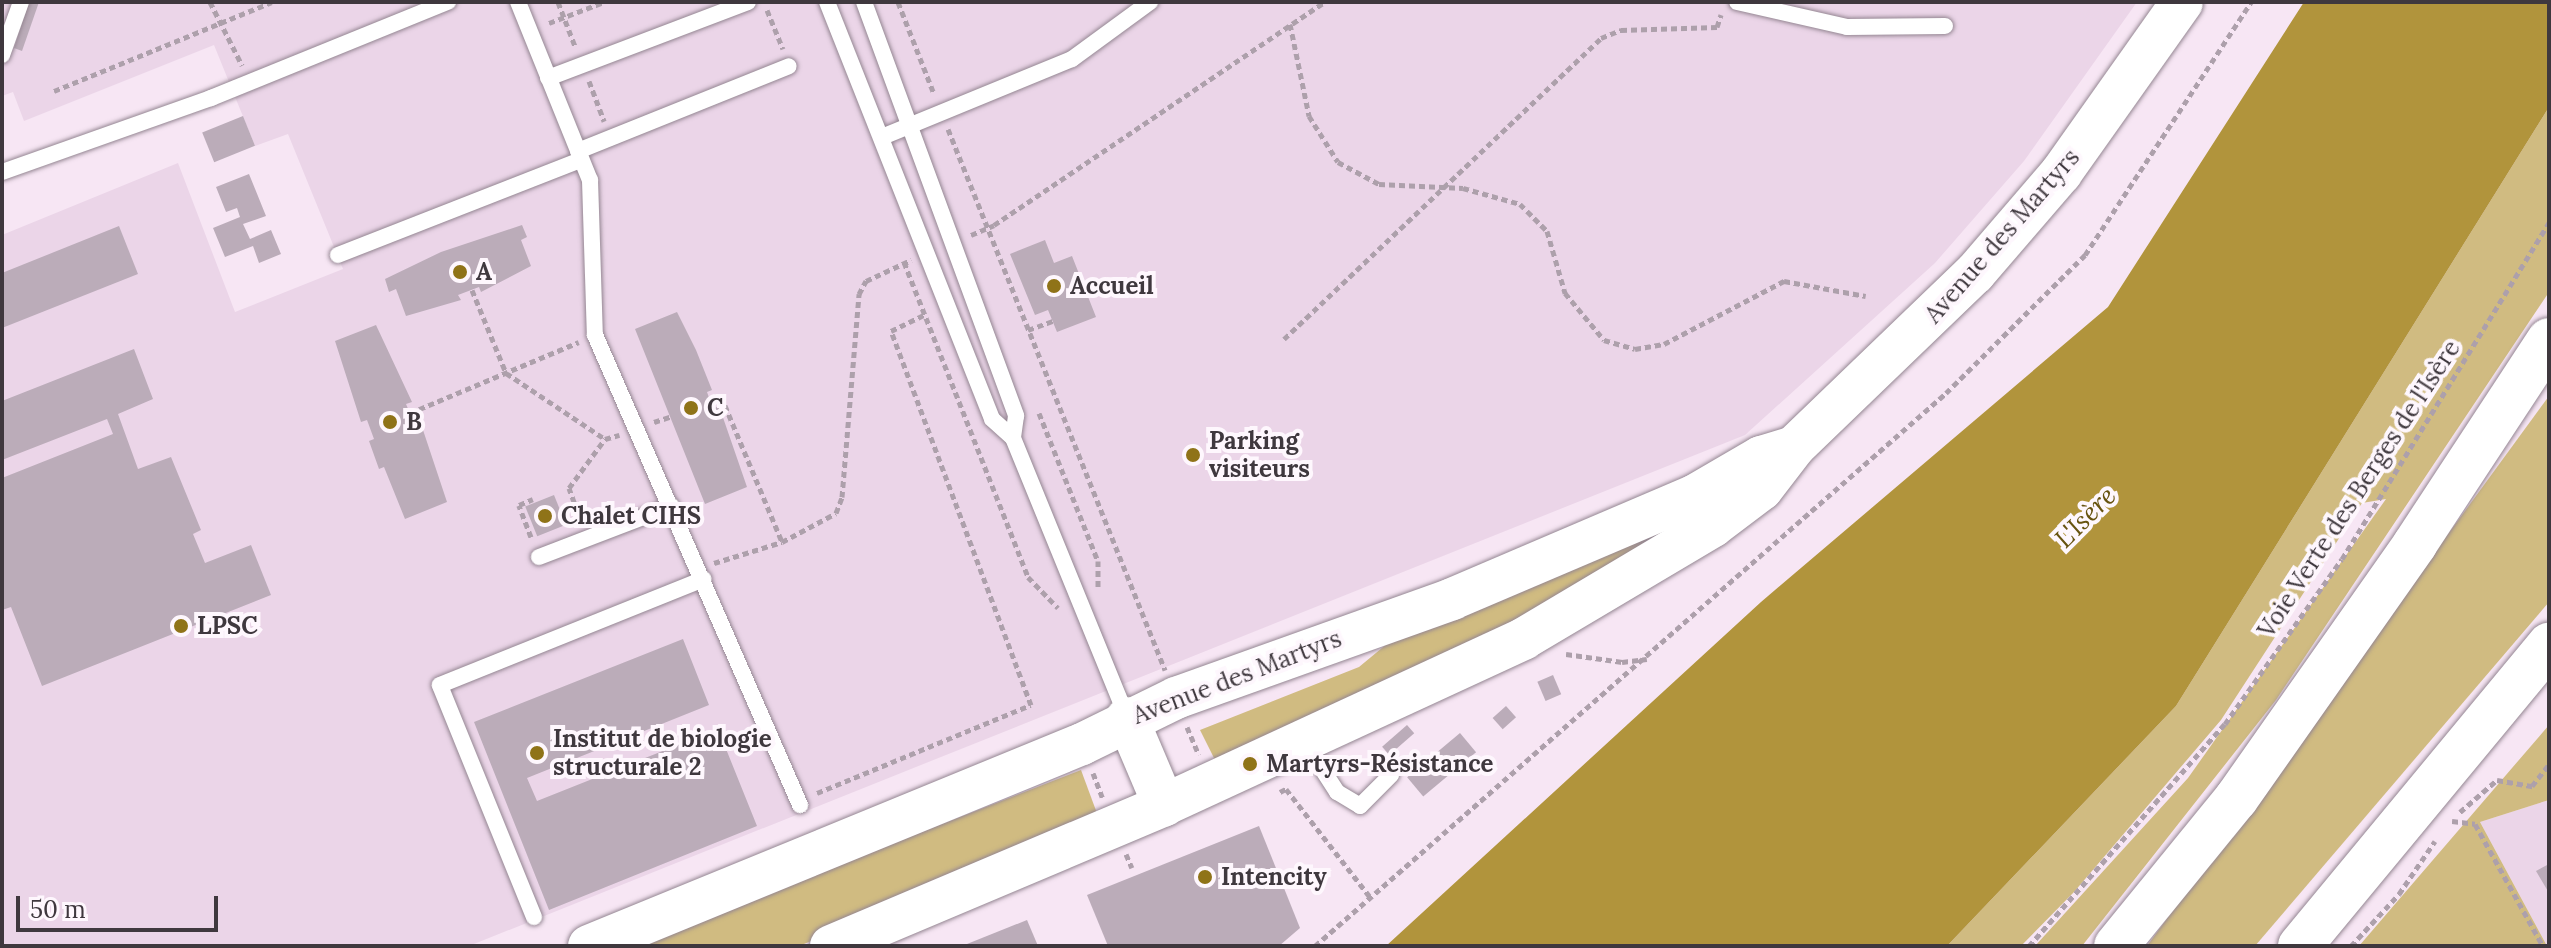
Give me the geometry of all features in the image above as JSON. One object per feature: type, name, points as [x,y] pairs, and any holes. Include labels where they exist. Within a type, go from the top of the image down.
[{"type":"highway","points":[[2116,946],[2236,799],[2415,544],[2549,340]]},
{"type":"highway","points":[[2300,946],[2549,645]]},
{"type":"main road","name":"Avenue des Martyrs","points":[[831,946],[1164,805],[1523,639],[1640,573],[1762,489],[1795,446],[1975,273],[2061,173],[2182,2]]},
{"type":"main road","name":"Avenue des Martyrs","points":[[589,946],[1070,749],[1127,718],[1176,698],[1452,599],[1694,496],[1761,457],[1795,446]]},
{"type":"main road","points":[[1127,718],[1164,805]]},
{"type":"lane","points":[[2,55],[21,2]]},
{"type":"lane","points":[[2,172],[211,98],[448,2]]},
{"type":"lane","points":[[518,2],[590,180],[595,335],[704,579],[799,803]]},
{"type":"lane","points":[[548,78],[748,2]]},
{"type":"lane","points":[[827,2],[992,419],[1013,438],[1127,718]]},
{"type":"lane","points":[[864,2],[913,125],[1016,416],[1013,438]]},
{"type":"lane","points":[[882,137],[1072,59],[1150,2]]},
{"type":"lane","points":[[1745,4],[1847,27],[1945,26]]},
{"type":"lane","points":[[338,255],[789,66]]},
{"type":"lane","points":[[539,557],[672,506]]},
{"type":"lane","points":[[534,917],[440,685],[704,579]]},
{"type":"lane","points":[[1303,740],[1337,792],[1360,806],[1391,775]]},
{"type":"path","points":[[210,2],[223,22],[250,82]]},
{"type":"path","points":[[54,91],[272,2]]},
{"type":"path","points":[[529,31],[604,2]]},
{"type":"path","points":[[764,2],[789,66]]},
{"type":"path","points":[[898,2],[1210,783]]},
{"type":"path","points":[[1284,339],[1601,38],[1621,30],[1717,27],[1726,2]]},
{"type":"path","points":[[1315,946],[1946,393],[2085,255],[2251,2]]},
{"type":"path","points":[[1290,24],[1309,116],[1338,162],[1379,184],[1445,186],[1506,198],[1531,214],[1553,243],[1565,293],[1578,315],[1598,335],[1625,348],[1664,344],[1784,281],[1866,296]]},
{"type":"path","name":"Voie Verte des Berges de l'Isère","points":[[2029,946],[2225,724],[2342,559],[2549,223]]},
{"type":"path","points":[[472,290],[506,373],[605,439]]},
{"type":"path","points":[[799,803],[1031,705],[891,331],[924,315]]},
{"type":"path","points":[[1028,330],[1053,321]]},
{"type":"path","points":[[410,413],[595,335]]},
{"type":"path","points":[[710,401],[721,396],[782,542]]},
{"type":"path","points":[[588,538],[569,488],[605,439],[672,416]]},
{"type":"path","points":[[533,499],[519,505],[539,557]]},
{"type":"path","points":[[2351,946],[2399,894],[2452,821],[2490,783],[2532,786],[2549,764]]},
{"type":"path","points":[[1271,796],[1286,789],[1370,897]]},
{"type":"path","points":[[2452,821],[2475,824],[2543,946]]},
{"type":"shaded area","points":[[2,2],[2137,2],[2024,161],[1935,263],[1745,435],[469,946],[2,946],[2,235],[178,163],[235,312],[343,269],[288,134],[255,146],[214,45],[24,121],[13,92],[2,96]]},
{"type":"shaded area","points":[[2549,107],[2549,292],[2276,700],[2082,946],[2035,946],[2188,778],[2386,499],[2362,503],[2221,720],[2074,892],[2021,946],[1947,946],[2176,706]]},
{"type":"shaded area","points":[[2549,396],[2549,602],[2255,946],[2147,946]]},
{"type":"shaded area","points":[[1729,493],[1566,601],[1217,764],[1200,730],[1359,667],[1388,643]]},
{"type":"shaded area","points":[[2549,725],[2549,800],[2480,822],[2547,946],[2359,946]]},
{"type":"shaded area","points":[[1081,770],[1098,816],[929,894],[799,946],[629,946]]},
{"type":"shaded area","points":[[2549,800],[2549,946],[2547,946],[2480,822]]},
{"type":"water","name":"L'Isère","points":[[2304,2],[2549,2],[2549,107],[2176,706],[1947,946],[1386,946],[1761,602],[2108,307]]},
{"type":"building","points":[[29,2],[39,2],[22,51],[14,48]]},
{"type":"building","points":[[243,116],[255,146],[214,162],[202,132]]},
{"type":"building","points":[[249,174],[266,216],[243,224],[250,239],[271,230],[281,254],[259,263],[253,246],[225,257],[213,228],[240,217],[237,208],[226,212],[216,187]]},
{"type":"building","name":"A","points":[[522,225],[527,237],[521,240],[531,266],[481,292],[479,287],[458,295],[461,300],[406,316],[396,289],[389,292],[385,279],[441,252]]},
{"type":"building","points":[[119,226],[138,274],[2,328],[2,273]]},
{"type":"building","name":"Accueil","points":[[1045,240],[1054,263],[1072,256],[1096,317],[1057,332],[1048,310],[1035,315],[1010,254]]},
{"type":"building","name":"C","points":[[677,312],[712,390],[707,392],[713,409],[719,406],[747,487],[705,504],[635,329]]},
{"type":"building","name":"B","points":[[376,325],[412,402],[406,404],[414,423],[420,421],[447,502],[405,519],[384,467],[379,469],[369,441],[374,439],[367,420],[361,422],[335,341]]},
{"type":"building","points":[[134,349],[153,399],[118,414],[138,469],[171,457],[201,530],[193,534],[205,563],[251,545],[271,595],[42,686],[11,607],[2,610],[2,478],[113,434],[107,419],[2,460],[2,401]]},
{"type":"building","name":"Chalet CIHS","points":[[554,495],[566,525],[537,536],[525,507]]},
{"type":"building","name":"Institut de biologie structurale 2","points":[[683,639],[709,705],[527,778],[537,801],[718,729],[757,826],[549,910],[474,722]]},
{"type":"building","points":[[1553,675],[1561,694],[1546,701],[1537,682]]},
{"type":"building","points":[[1506,706],[1516,717],[1503,729],[1493,718]]},
{"type":"building","points":[[1407,725],[1414,733],[1389,755],[1382,747]]},
{"type":"building","points":[[1460,733],[1476,752],[1423,797],[1407,777]]},
{"type":"building","name":"Intencity","points":[[1259,826],[1300,928],[1279,946],[1108,946],[1087,895]]},
{"type":"building","points":[[2549,864],[2549,893],[2536,871]]},
{"type":"building","points":[[1027,920],[1038,946],[962,946]]},
{"type":"place","name":"A","points":[[460,272]]},
{"type":"place","name":"Accueil","points":[[1054,286]]},
{"type":"place","name":"C","points":[[691,408]]},
{"type":"place","name":"B","points":[[390,422]]},
{"type":"place","name":"Parking visiteurs","points":[[1193,455]]},
{"type":"place","name":"Chalet CIHS","points":[[545,516]]},
{"type":"place","name":"LPSC","points":[[181,626]]},
{"type":"place","name":"Institut de biologie structurale 2","points":[[537,753]]},
{"type":"place","name":"Martyrs-Résistance","points":[[1250,764]]},
{"type":"place","name":"Intencity","points":[[1205,877]]}]
